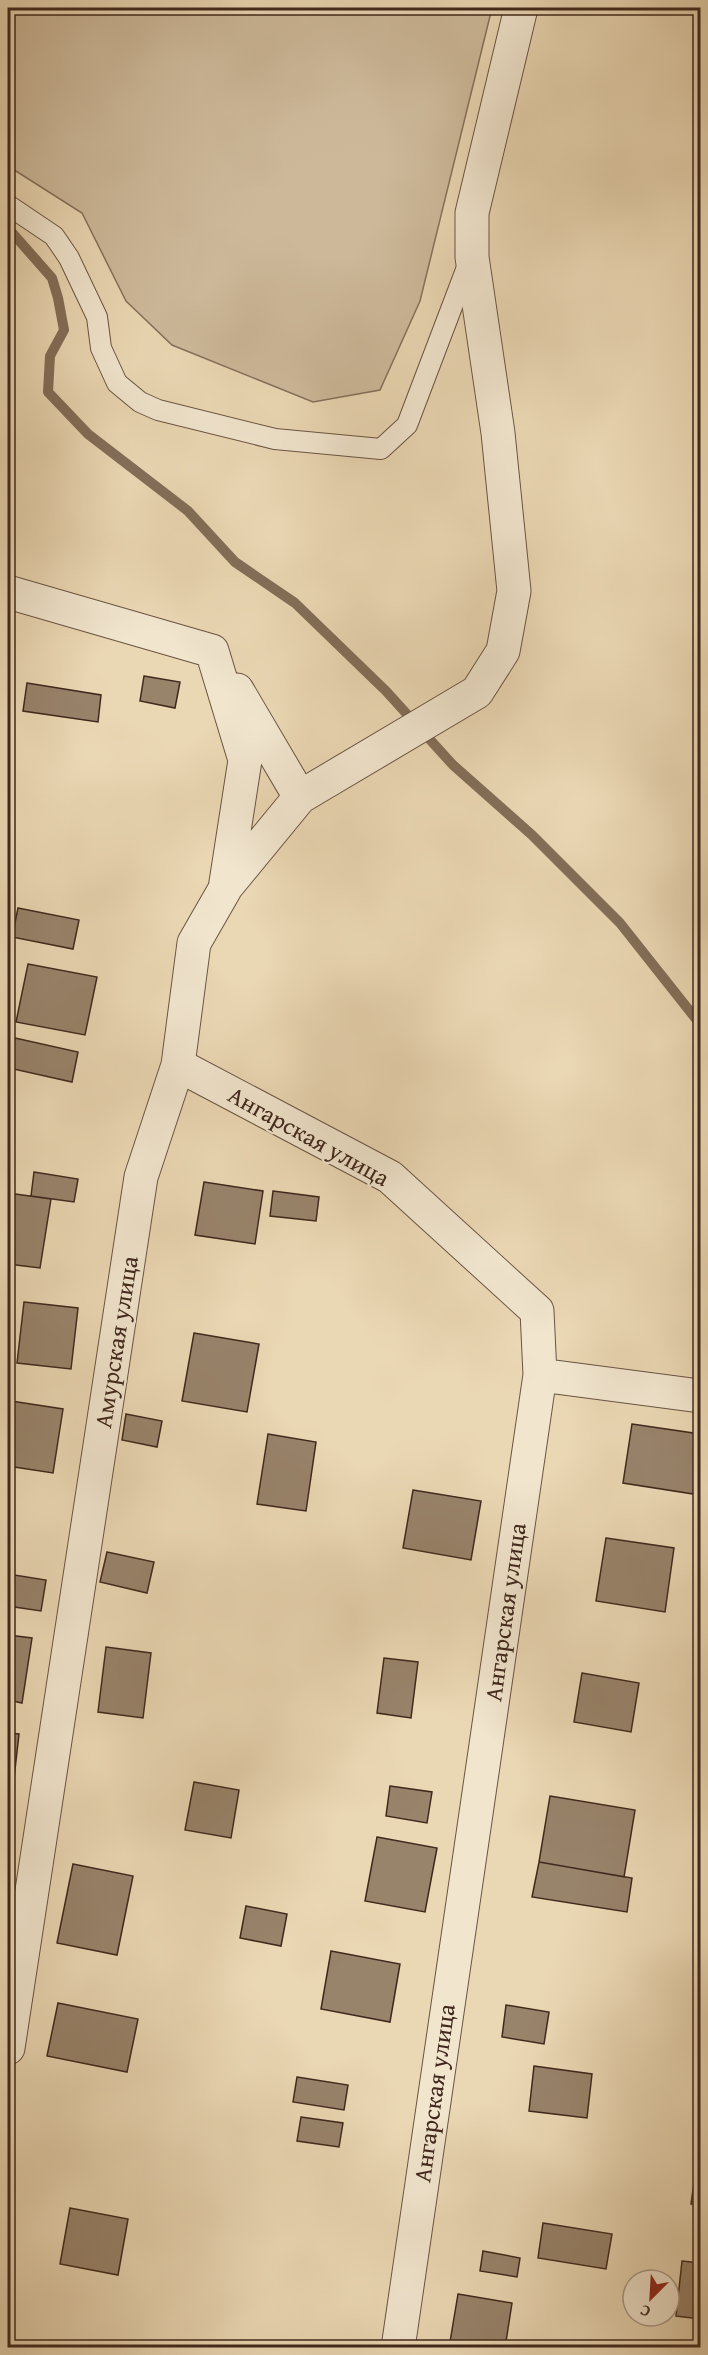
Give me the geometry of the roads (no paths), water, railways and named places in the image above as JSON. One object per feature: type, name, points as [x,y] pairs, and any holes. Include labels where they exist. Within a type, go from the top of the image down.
[{"type":"street","points":[[225,889],[300,797],[477,692],[503,651],[514,591],[498,433],[472,257],[472,213],[520,8]]},
{"type":"street","points":[[8,592],[212,651],[300,797]]},
{"type":"street","name":"Амурская улица","points":[[8,2048],[141,1177],[178,1065],[194,943],[225,889],[245,760],[212,651]]},
{"type":"street","name":"Ангарская улица","points":[[178,1065],[390,1177],[537,1311],[540,1375],[398,2348]]},
{"type":"street","points":[[540,1375],[700,1396]]},
{"type":"lane","points":[[8,205],[54,236],[69,258],[97,316],[101,348],[117,383],[140,402],[159,410],[275,439],[381,449],[407,425],[472,257]]},
{"type":"waterway","points":[[8,228],[52,278],[58,298],[64,330],[50,356],[48,392],[88,434],[188,511],[235,562],[295,603],[386,691],[453,765],[532,835],[620,923],[700,1024]]}]
